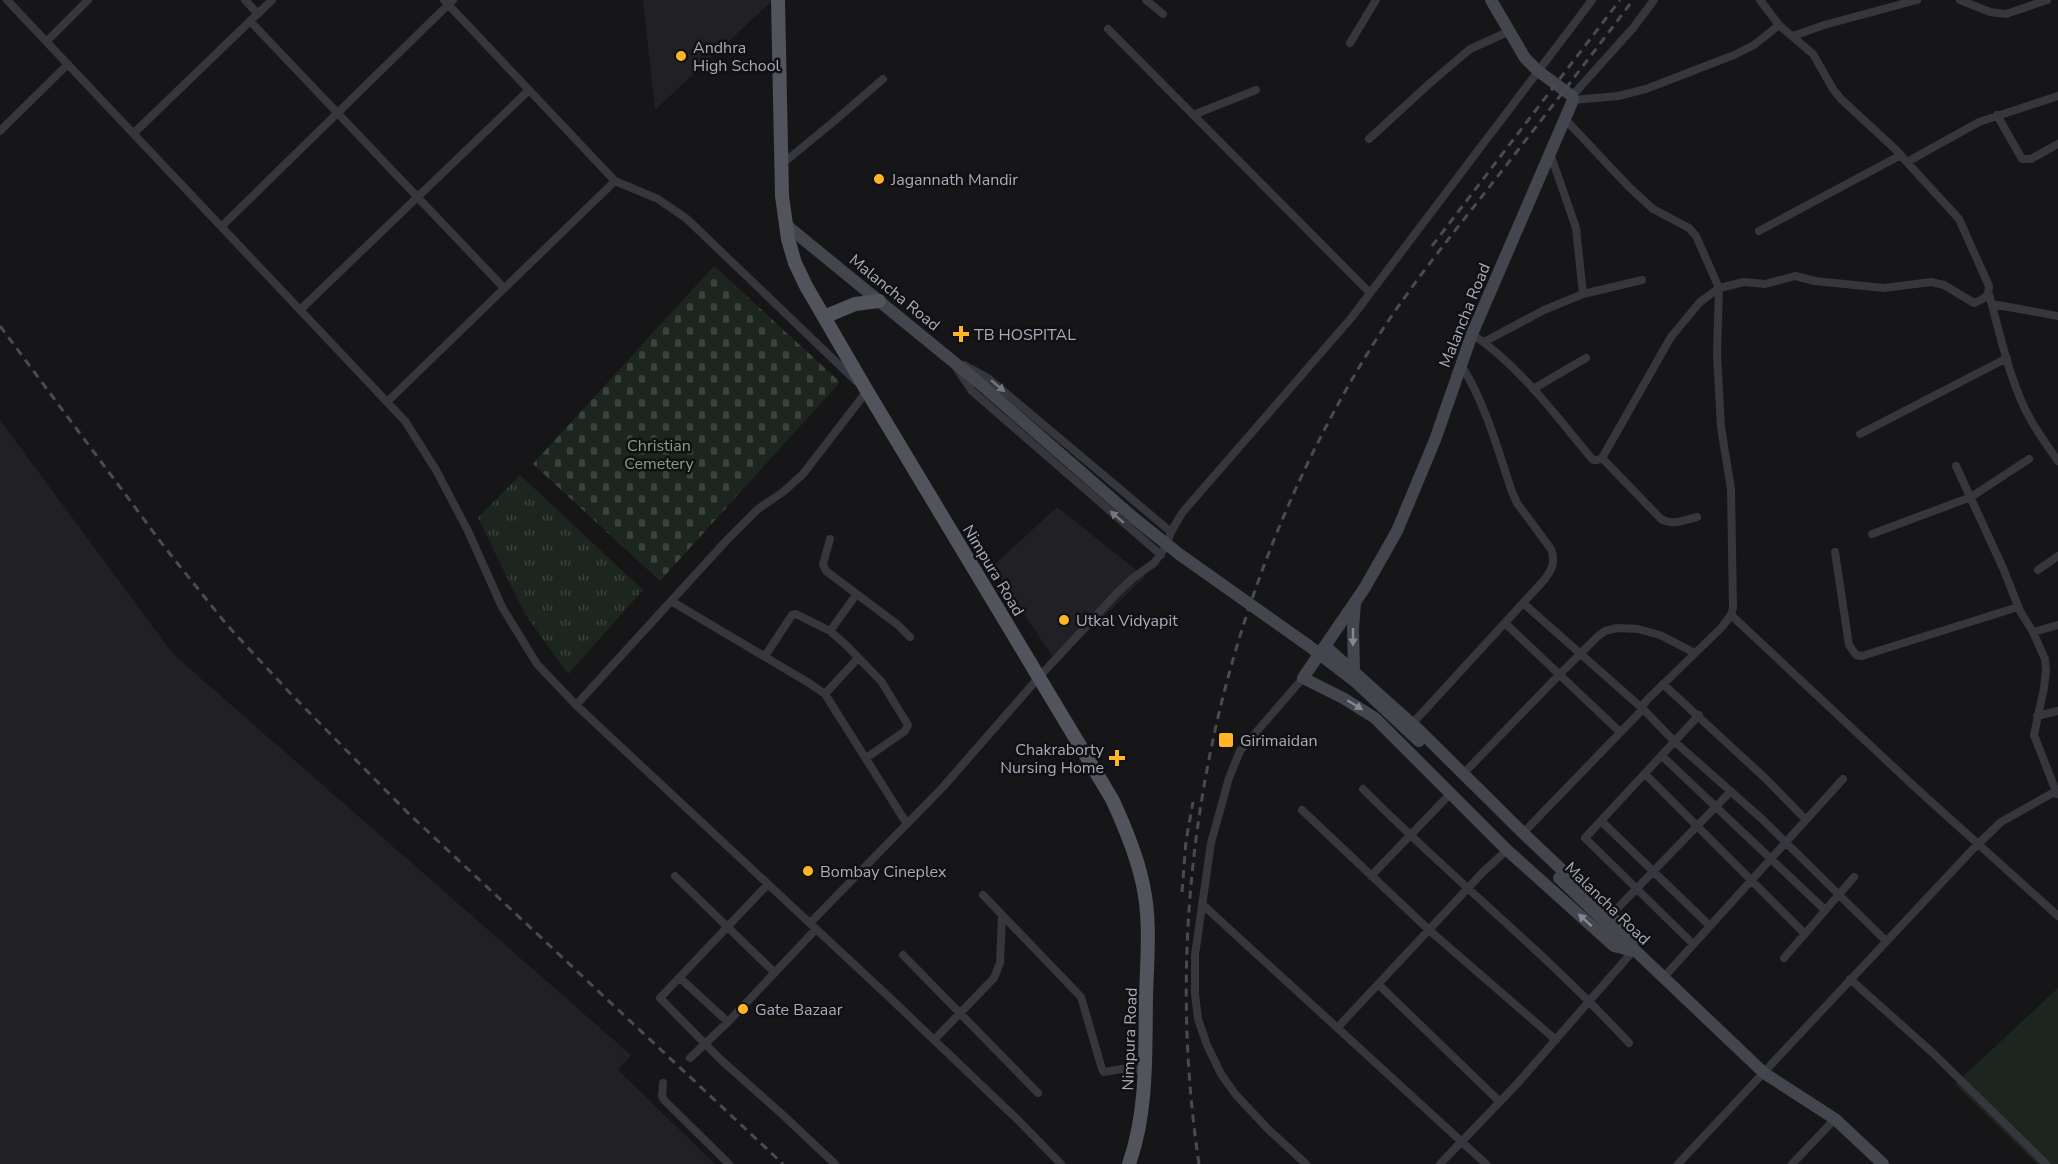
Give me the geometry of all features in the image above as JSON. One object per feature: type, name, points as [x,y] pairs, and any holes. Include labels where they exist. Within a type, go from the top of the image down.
[{"type":"main road","name":"Nimpura Road","points":[[778,0],[782,196],[795,263],[867,391],[1112,799],[1131,840],[1144,886],[1147,952],[1144,1092],[1138,1140],[1129,1164]]},
{"type":"main road","points":[[824,317],[855,304],[879,301]]},
{"type":"street","points":[[8,0],[405,421],[436,470],[468,531],[502,606],[537,664],[576,705],[934,1040],[1061,1164]]},
{"type":"street","points":[[47,41],[88,0]]},
{"type":"street","points":[[245,0],[258,14]]},
{"type":"street","points":[[134,133],[272,0]]},
{"type":"street","points":[[1146,0],[1163,14]]},
{"type":"street","points":[[1350,43],[1377,0]]},
{"type":"street","points":[[1491,0],[1525,58],[1572,98],[1618,96],[1646,89],[1734,55],[1754,45],[1779,25]]},
{"type":"street","points":[[690,1058],[706,1045],[775,974],[813,926],[943,787],[1039,677],[1117,593],[1161,555],[1182,513],[1352,316],[1592,0]]},
{"type":"street","points":[[1572,98],[1633,28],[1654,0]]},
{"type":"street","points":[[1760,0],[1779,25],[1813,54],[1841,99],[1904,159],[1959,219],[1989,286],[1989,294],[2007,358],[2022,401],[2031,421],[2058,461]]},
{"type":"street","points":[[1792,36],[1917,0]]},
{"type":"street","points":[[1960,0],[1990,12],[2006,14],[2047,0]]},
{"type":"street","points":[[222,226],[448,1],[615,181],[658,199],[687,219],[867,391],[803,474],[783,492],[758,508],[576,705]]},
{"type":"street","points":[[250,21],[504,288]]},
{"type":"street","points":[[1108,29],[1370,293]]},
{"type":"street","points":[[1370,139],[1428,84],[1470,49],[1510,31]]},
{"type":"street","points":[[0,131],[68,64]]},
{"type":"street","points":[[782,164],[883,79]]},
{"type":"street","points":[[301,309],[530,90]]},
{"type":"street","points":[[1192,115],[1256,90]]},
{"type":"street","points":[[1759,231],[1979,122],[2058,96]]},
{"type":"street","name":"Malancha Road","points":[[1304,678],[1355,602],[1397,531],[1435,440],[1472,334],[1572,98]]},
{"type":"street","points":[[1997,115],[2022,159],[2031,159],[2058,144]]},
{"type":"street","points":[[1523,833],[1643,709],[1643,705],[1663,684],[1721,628],[1731,615],[1733,586],[1731,489],[1722,427],[1717,354],[1719,288],[1696,236],[1689,228],[1653,209],[1565,119]]},
{"type":"street","points":[[1550,153],[1576,228],[1583,294]]},
{"type":"street","points":[[388,401],[615,181]]},
{"type":"street","name":"Malancha Road","points":[[786,225],[948,357],[1134,518],[1179,554],[1357,683],[1634,951],[1764,1073],[1835,1119],[1883,1164]]},
{"type":"street","points":[[1472,334],[1484,342],[1533,389],[1593,460],[1597,460],[1602,458],[1671,337],[1700,302],[1719,288],[1744,282],[1765,284],[1795,276],[1815,281],[1884,288],[1931,282],[1944,285],[1974,303],[1989,294]]},
{"type":"street","points":[[1484,342],[1544,310],[1583,294],[1642,280]]},
{"type":"street","points":[[1992,304],[2058,316]]},
{"type":"street","points":[[948,357],[988,378],[1171,532]]},
{"type":"street","points":[[948,357],[972,391],[1161,555]]},
{"type":"street","points":[[1533,389],[1586,358]]},
{"type":"street","points":[[1860,434],[2007,358]]},
{"type":"street","points":[[1413,724],[1552,569],[1554,556],[1512,492],[1488,423],[1473,386],[1461,365]]},
{"type":"street","points":[[1602,458],[1661,519],[1673,523],[1697,517]]},
{"type":"street","points":[[1872,534],[1971,497],[2029,459]]},
{"type":"street","points":[[1678,1164],[1977,844],[2001,822],[2057,792],[2034,735],[2046,670],[2045,659],[2018,607],[2003,568],[1956,466]]},
{"type":"street","points":[[830,539],[823,564],[826,571],[898,625],[910,637]]},
{"type":"street","points":[[1835,552],[1849,645],[1856,656],[2018,607]]},
{"type":"street","points":[[2038,570],[2058,556]]},
{"type":"street","points":[[830,631],[856,595]]},
{"type":"street","points":[[671,601],[825,694],[907,824]]},
{"type":"street","points":[[1354,671],[1355,602]]},
{"type":"street","points":[[1523,603],[1643,709],[1675,742],[1786,842],[1886,940]]},
{"type":"street","points":[[765,656],[792,615],[796,614],[830,631],[858,658],[888,691],[908,728],[866,758]]},
{"type":"street","points":[[1731,615],[1977,844],[2058,916]]},
{"type":"street","points":[[1505,623],[1620,732]]},
{"type":"street","points":[[2033,632],[2058,625]]},
{"type":"street","points":[[1463,774],[1605,631],[1617,628],[1638,629],[1660,635],[1695,653]]},
{"type":"street","points":[[1325,646],[1413,724],[1523,833],[1631,935],[1634,951]]},
{"type":"street","points":[[825,694],[858,658]]},
{"type":"street","points":[[1306,1164],[1269,1130],[1236,1095],[1221,1074],[1198,1019],[1194,955],[1211,843],[1229,778],[1240,751],[1304,678],[1349,701],[1375,718],[1507,850],[1614,946],[1634,951]]},
{"type":"street","points":[[1663,684],[1699,715],[1806,820]]},
{"type":"street","points":[[2037,716],[2058,711]]},
{"type":"street","points":[[1693,944],[1585,838],[1699,715]]},
{"type":"street","points":[[1662,756],[1825,910]]},
{"type":"street","points":[[1645,774],[1805,934]]},
{"type":"street","points":[[1663,978],[1843,779]]},
{"type":"street","points":[[1363,789],[1409,836],[1591,1001],[1629,1043]]},
{"type":"street","points":[[1610,916],[1731,791]]},
{"type":"street","points":[[1371,876],[1450,794]]},
{"type":"street","points":[[1302,810],[1428,930],[1556,1040]]},
{"type":"street","points":[[1601,821],[1710,926]]},
{"type":"street","points":[[1338,1028],[1428,930],[1507,850]]},
{"type":"street","points":[[675,876],[775,974]]},
{"type":"street","points":[[1784,958],[1854,876]]},
{"type":"street","points":[[768,884],[660,998],[706,1045],[835,1164]]},
{"type":"street","points":[[983,895],[1081,998],[1104,1072],[1127,1068],[1145,1071]]},
{"type":"street","points":[[1202,904],[1486,1164]]},
{"type":"street","points":[[934,1040],[999,970],[1002,915]]},
{"type":"street","points":[[1440,1164],[1500,1102],[1634,951]]},
{"type":"street","points":[[903,955],[1038,1093]]},
{"type":"street","points":[[680,978],[728,1022]]},
{"type":"street","points":[[1850,979],[1934,1054],[2046,1164]]},
{"type":"street","points":[[1378,984],[1500,1102]]},
{"type":"street","points":[[663,1083],[664,1100],[729,1164]]},
{"type":"street","points":[[1792,1164],[1835,1119]]},
{"type":"shaded area","name":"Andhra High School","points":[[643,0],[772,0],[772,1],[655,110]]},
{"type":"shaded area","points":[[0,420],[173,654],[631,1055],[618,1070],[715,1164],[0,1164]]},
{"type":"shaded area","name":"Utkal Vidyapit","points":[[1057,507],[1145,577],[1056,662],[993,566]]},
{"type":"green space","name":"Christian Cemetery","points":[[714,266],[840,382],[660,581],[533,464]]},
{"type":"green space","points":[[520,475],[643,590],[568,674],[525,614],[478,518]]},
{"type":"green space","points":[[2058,988],[2058,1164],[2037,1164],[1955,1084]]},
{"type":"railway","points":[[1432,246],[1620,0]]},
{"type":"railway","points":[[1199,1164],[1188,1056],[1187,947],[1196,840],[1214,733],[1242,629],[1279,527],[1325,429],[1379,335],[1432,261],[1633,0]]},
{"type":"railway","points":[[0,326],[166,549],[227,625],[290,693],[408,813],[783,1164]]},
{"type":"railway","points":[[1182,892],[1186,841],[1193,802]]},
{"type":"place","name":"Andhra High School","points":[[681,56]]},
{"type":"place","name":"Jagannath Mandir","points":[[879,179]]},
{"type":"place","name":"TB HOSPITAL","points":[[961,334]]},
{"type":"place","name":"Utkal Vidyapit","points":[[1064,620]]},
{"type":"place","name":"Girimaidan","points":[[1226,740]]},
{"type":"place","name":"Chakraborty Nursing Home","points":[[1117,758]]},
{"type":"place","name":"Bombay Cineplex","points":[[808,871]]},
{"type":"place","name":"Gate Bazaar","points":[[743,1009]]}]
